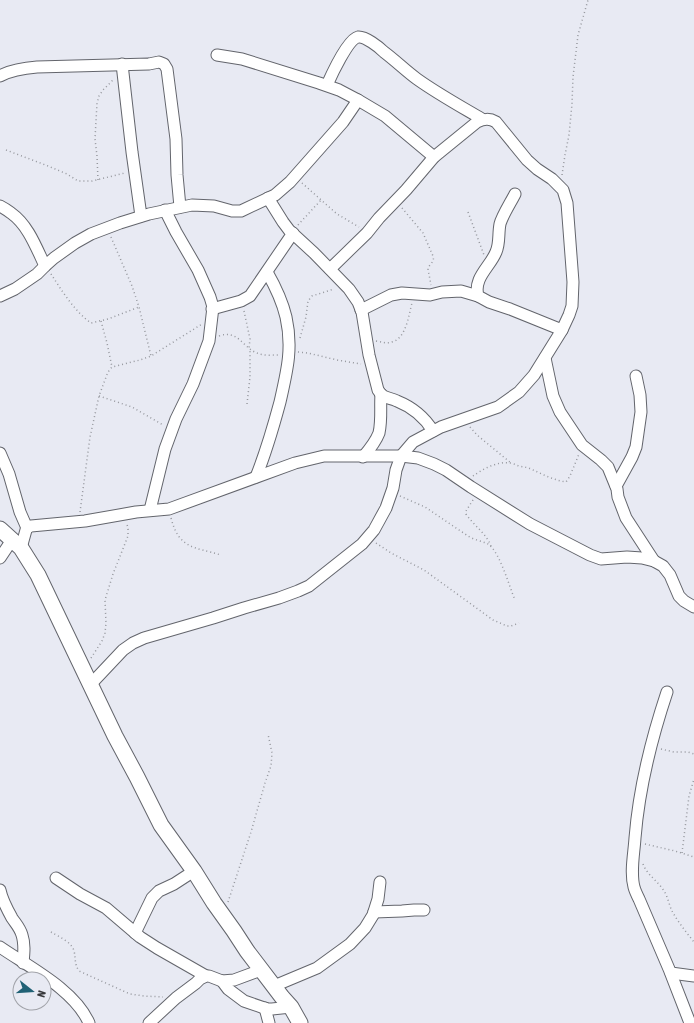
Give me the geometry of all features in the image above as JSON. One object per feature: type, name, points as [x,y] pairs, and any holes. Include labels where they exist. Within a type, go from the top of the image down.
[{"type":"street","points":[[327,85],[347,47],[355,38],[364,38],[385,52],[399,65],[421,81],[482,120]]},
{"type":"street","points":[[217,55],[242,59],[327,85],[358,100],[385,116],[434,157]]},
{"type":"street","points":[[0,76],[5,73],[24,68],[37,67],[122,67],[159,62],[164,64],[167,69],[176,139],[180,206]]},
{"type":"street","points":[[122,67],[141,216]]},
{"type":"street","points":[[0,296],[15,289],[37,274],[75,243],[91,234],[107,228],[141,216],[180,206],[202,205],[214,206],[232,212],[241,211],[275,195],[290,182],[343,122],[358,100]]},
{"type":"street","points":[[90,685],[122,650],[132,643],[144,638],[279,598],[309,586],[362,544],[374,530],[386,508],[401,456],[413,442],[441,427],[498,407],[519,392],[534,375],[545,358],[562,330],[572,306],[573,282],[567,203],[563,190],[552,179],[527,160],[496,122],[488,119],[482,120],[477,122],[434,157],[367,233],[330,269]]},
{"type":"street","points":[[478,296],[477,285],[483,272],[496,253],[499,244],[501,223],[515,194]]},
{"type":"street","points":[[268,198],[282,222],[314,252],[345,285],[358,302],[361,310],[366,340],[380,394],[380,425],[378,435],[363,457]]},
{"type":"street","points":[[0,206],[12,213],[21,222],[29,233],[45,266]]},
{"type":"street","points":[[150,510],[165,448],[193,384],[209,342],[212,313],[210,297],[198,270],[165,210]]},
{"type":"street","points":[[212,313],[250,296],[293,233]]},
{"type":"street","points":[[256,477],[266,451],[294,353],[282,304],[277,290],[267,272]]},
{"type":"street","points":[[361,310],[391,295],[402,293],[433,294],[461,291],[478,296],[488,302],[510,309],[562,330]]},
{"type":"street","points":[[545,358],[556,403],[563,417],[582,445],[608,467],[616,486],[621,508],[654,561]]},
{"type":"street","points":[[616,486],[636,447],[641,412],[640,395],[636,376]]},
{"type":"street","points":[[380,394],[409,407],[427,421],[433,432]]},
{"type":"street","points":[[0,453],[9,474],[20,512],[27,528],[23,539],[0,558]]},
{"type":"street","points":[[27,528],[36,525],[79,522],[150,510],[169,509],[295,463],[324,456],[401,456],[418,458],[446,470],[530,524],[590,555],[601,559],[627,557],[642,558],[654,561],[663,566],[670,575],[679,596],[694,607]]},
{"type":"street","points":[[0,529],[16,544],[40,580],[115,736],[161,825],[194,871],[247,951],[291,1007],[300,1023]]},
{"type":"street","points":[[667,692],[656,726],[642,783],[636,824],[633,871],[634,888],[671,973],[690,1023]]},
{"type":"street","points":[[136,933],[152,898],[159,891],[174,884],[194,871]]},
{"type":"street","points":[[56,878],[80,894],[106,908],[157,948],[206,976],[222,981],[234,980],[261,970]]},
{"type":"street","points":[[274,986],[317,968],[350,944],[365,928],[373,915],[378,899],[380,882]]},
{"type":"street","points":[[0,890],[5,906],[22,934],[24,963]]},
{"type":"street","points":[[374,912],[424,910]]},
{"type":"street","points":[[0,947],[49,979],[60,988],[82,1011],[89,1023]]},
{"type":"street","points":[[671,973],[694,976]]},
{"type":"street","points":[[149,1023],[178,996],[206,976]]},
{"type":"street","points":[[222,981],[228,989],[244,1001],[272,1009],[291,1007]]},
{"type":"street","points":[[265,1008],[269,1023]]},
{"type":"path","points":[[560,187],[564,155],[569,135],[573,76],[578,35],[588,0]]},
{"type":"path","points":[[98,180],[95,139],[97,103],[103,90],[122,67]]},
{"type":"path","points":[[6,150],[67,174],[78,181],[86,182],[98,180],[135,171]]},
{"type":"path","points":[[295,176],[337,214],[352,222],[367,233]]},
{"type":"path","points":[[293,233],[301,221],[321,200]]},
{"type":"path","points":[[396,201],[423,233],[434,256],[433,261],[428,266],[433,294]]},
{"type":"path","points":[[468,212],[487,266]]},
{"type":"path","points":[[107,228],[126,271],[139,307],[151,356]]},
{"type":"path","points":[[45,266],[79,312],[87,321],[91,323],[101,321],[139,307]]},
{"type":"path","points":[[299,341],[306,317],[309,298],[345,285]]},
{"type":"path","points":[[366,340],[386,343],[396,341],[404,332],[415,294]]},
{"type":"path","points":[[241,301],[250,339],[250,376],[247,404]]},
{"type":"path","points":[[79,522],[90,437],[99,396],[104,379],[108,372],[112,367],[151,356],[212,313]]},
{"type":"path","points":[[101,321],[112,367]]},
{"type":"path","points":[[210,338],[230,334],[259,354],[277,355],[308,353],[353,363],[372,365]]},
{"type":"path","points":[[294,353],[299,346]]},
{"type":"path","points":[[99,396],[132,407],[172,430]]},
{"type":"path","points":[[464,420],[477,435],[511,463],[530,469],[550,478],[566,482],[574,467],[582,445]]},
{"type":"path","points":[[463,482],[490,466],[500,463],[511,463]]},
{"type":"path","points":[[478,491],[466,511],[466,514],[489,540],[499,559],[515,600]]},
{"type":"path","points":[[391,492],[425,507],[468,536],[488,544],[492,548]]},
{"type":"path","points":[[169,509],[176,534],[184,542],[190,546],[221,555]]},
{"type":"path","points":[[82,669],[98,649],[105,633],[105,600],[113,574],[128,536],[128,529],[124,514]]},
{"type":"path","points":[[369,536],[391,554],[424,570],[493,620],[507,626],[519,623]]},
{"type":"path","points":[[223,915],[251,832],[271,766],[272,754],[268,734]]},
{"type":"path","points":[[651,746],[674,752],[688,752],[694,754]]},
{"type":"path","points":[[682,853],[689,796],[694,779]]},
{"type":"path","points":[[635,838],[637,842],[694,857]]},
{"type":"path","points":[[641,862],[647,872],[665,892],[672,911],[694,942]]},
{"type":"path","points":[[51,932],[69,943],[74,951],[76,966],[83,973],[130,994],[157,997],[178,996]]}]
